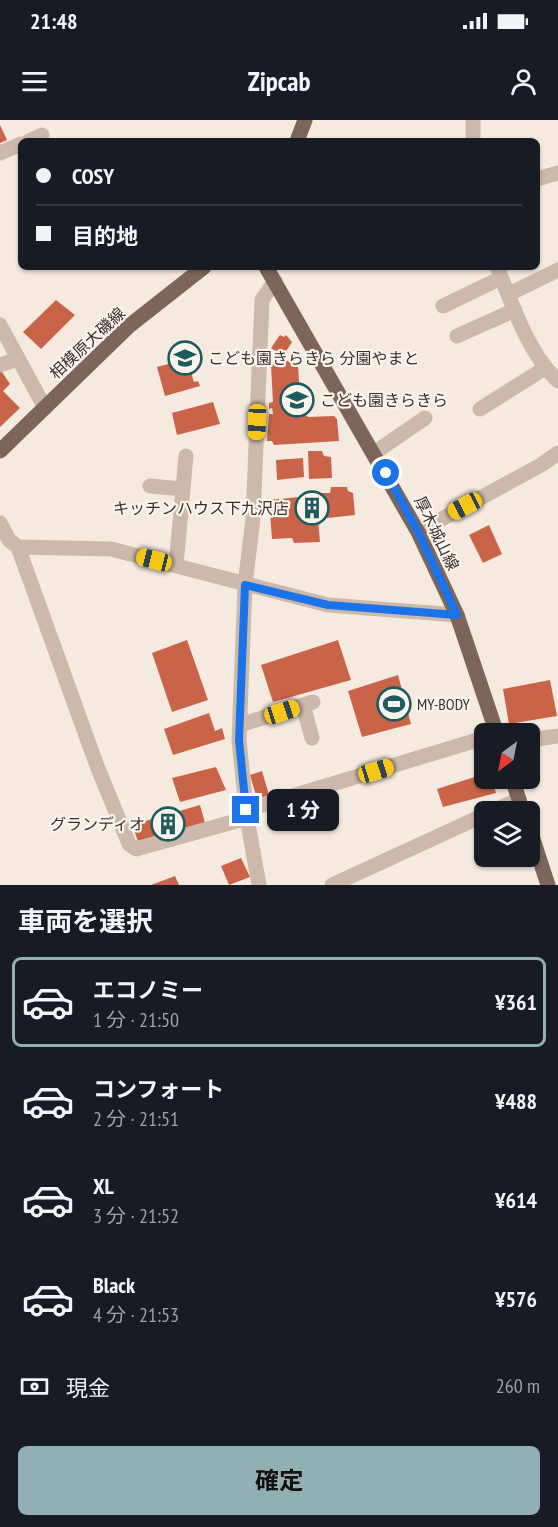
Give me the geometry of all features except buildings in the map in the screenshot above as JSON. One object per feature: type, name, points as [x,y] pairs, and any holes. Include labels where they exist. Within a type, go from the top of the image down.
[{"type":"main road","points":[[298,138],[305,120]]},
{"type":"main road","name":"相模原大磯線","points":[[0,451],[129,326],[200,270]]},
{"type":"main road","name":"厚木城山線","points":[[268,270],[418,532],[457,615],[493,723]]},
{"type":"main road","points":[[540,861],[548,885]]},
{"type":"street","points":[[472,120],[473,138]]},
{"type":"street","points":[[0,153],[18,145]]},
{"type":"street","points":[[540,178],[558,172]]},
{"type":"street","points":[[509,294],[558,270]]},
{"type":"street","points":[[443,306],[499,273],[545,369],[558,381]]},
{"type":"street","points":[[259,885],[241,770],[240,725],[245,585],[254,518],[262,300],[275,281]]},
{"type":"street","points":[[457,336],[515,310]]},
{"type":"street","points":[[0,325],[45,408]]},
{"type":"street","points":[[0,365],[18,359]]},
{"type":"street","points":[[480,409],[545,369]]},
{"type":"street","points":[[374,453],[425,418]]},
{"type":"street","points":[[418,532],[541,465],[558,453]]},
{"type":"street","points":[[176,566],[186,456]]},
{"type":"street","points":[[150,486],[183,489]]},
{"type":"street","points":[[0,524],[9,540],[18,547],[97,766],[129,844],[136,849],[474,741]]},
{"type":"street","points":[[18,547],[111,549],[328,605],[457,615]]},
{"type":"street","points":[[240,725],[308,703],[312,738]]},
{"type":"street","points":[[540,739],[558,736]]},
{"type":"street","points":[[332,885],[474,819]]},
{"type":"place","name":"こども園きらきら 分園やまと","points":[[185,358]]},
{"type":"place","name":"こども園きらきら","points":[[297,400]]},
{"type":"place","name":"キッチンハウス下九沢店","points":[[312,508]]},
{"type":"place","name":"MY-BODY","points":[[394,704]]},
{"type":"place","name":"グランディオ","points":[[168,824]]},
{"type":"route","points":[[246,810],[239,740],[245,585],[328,605],[394,612],[457,615],[418,532],[386,473]]}]
